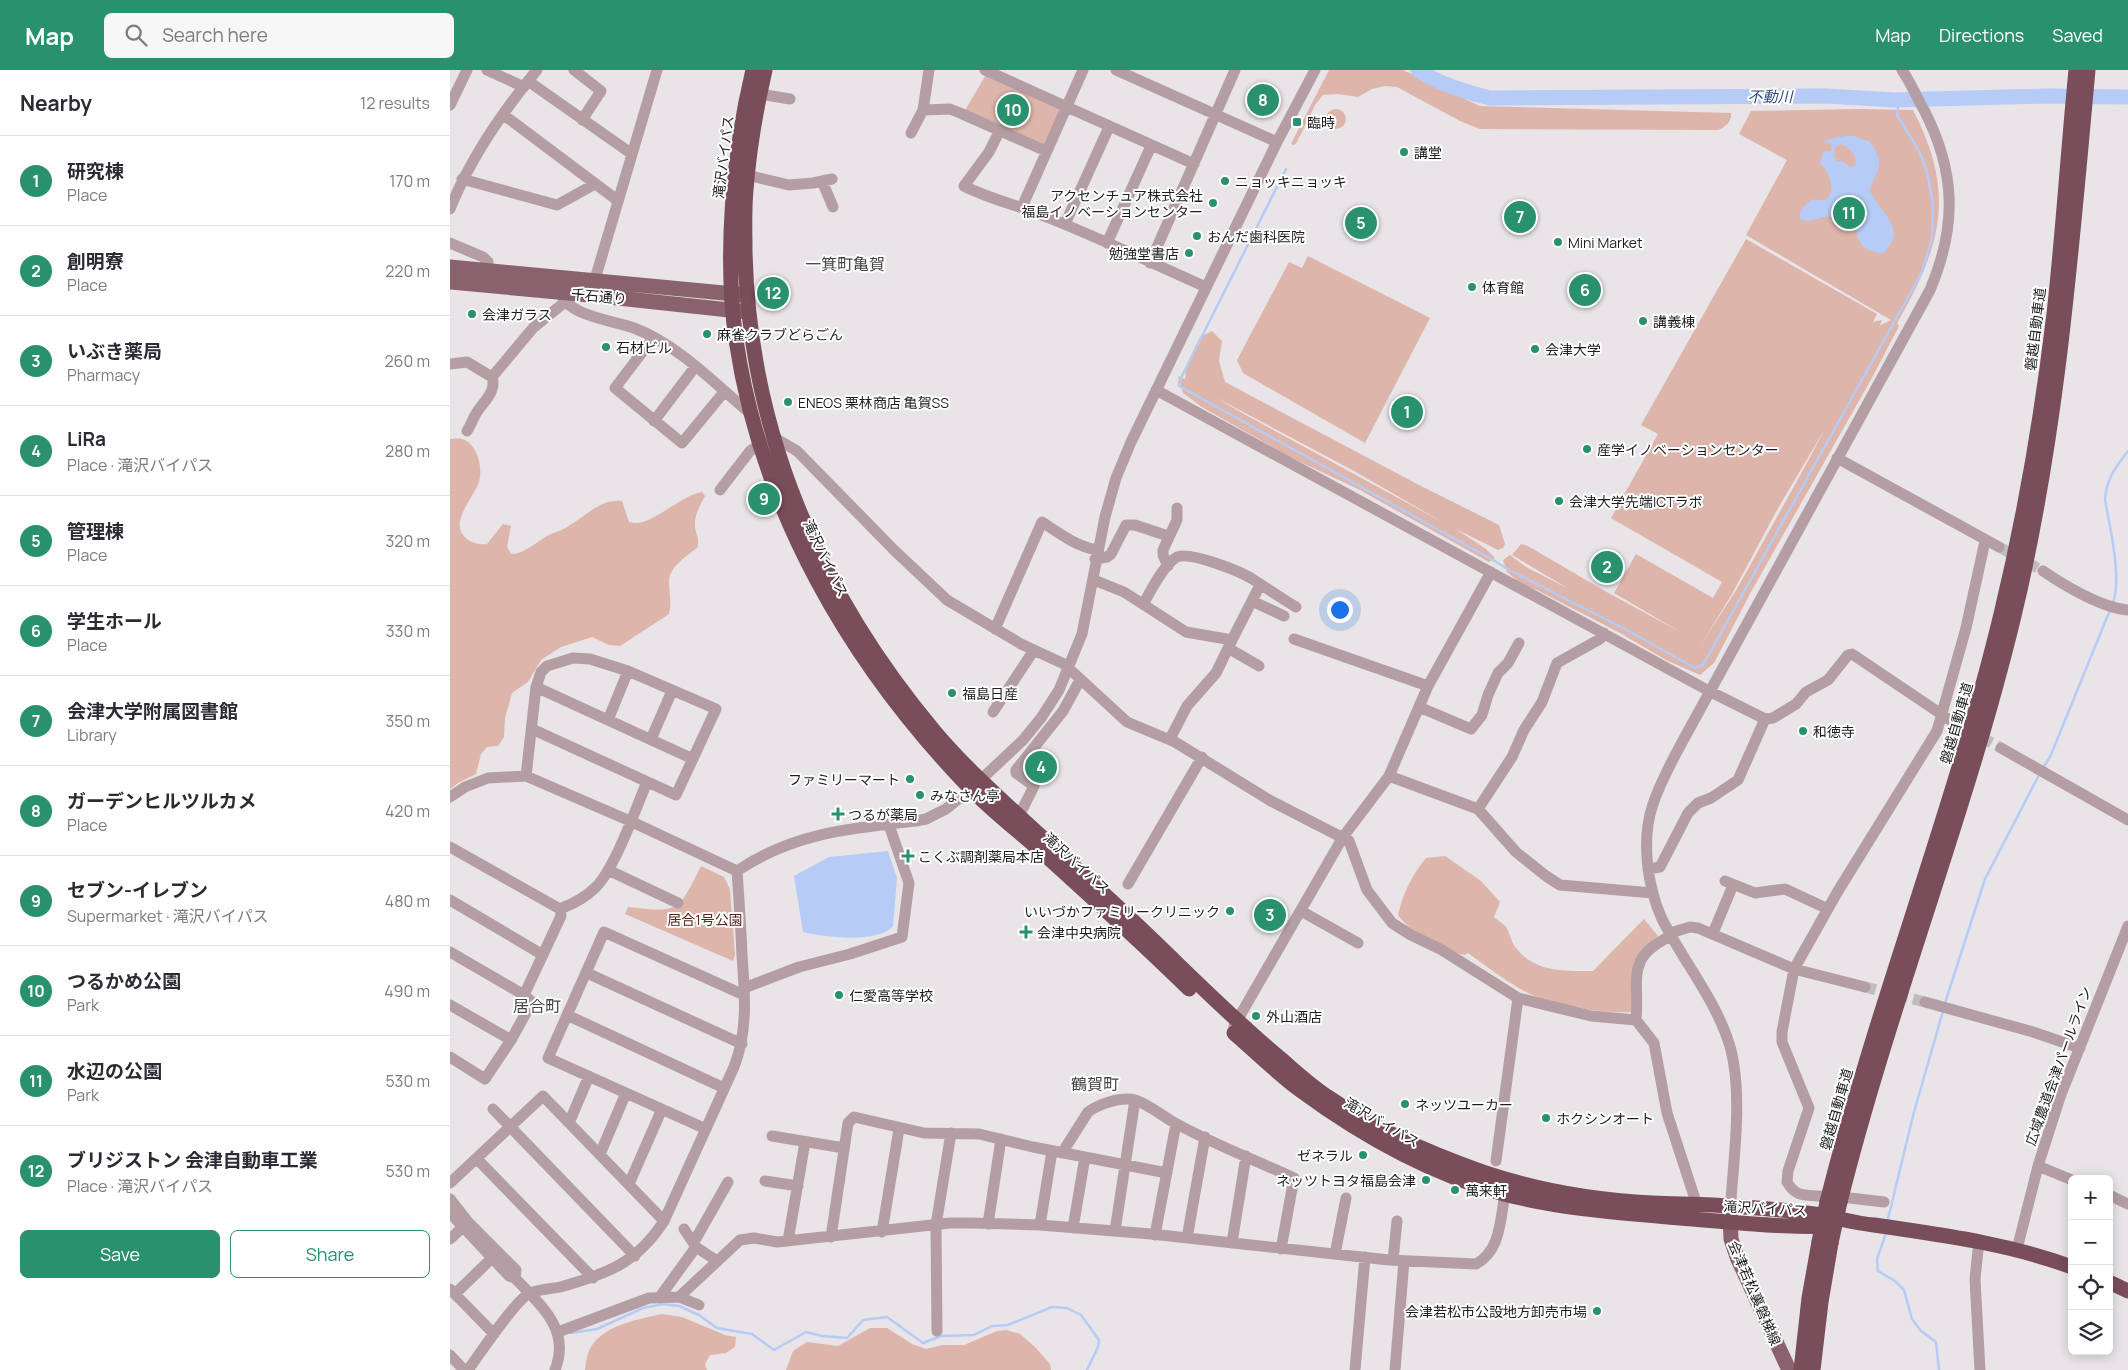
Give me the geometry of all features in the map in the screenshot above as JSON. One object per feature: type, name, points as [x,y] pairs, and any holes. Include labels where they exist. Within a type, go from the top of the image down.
[{"type":"highway","name":"滝沢バイパス","points":[[753,70],[737,165],[731,250],[740,295],[748,312],[760,388],[780,462],[809,535],[857,627],[906,696],[975,785],[1019,816],[1168,954],[1234,1026],[1331,1100],[1405,1142],[1496,1176],[1574,1194],[1815,1227],[1868,1225],[1944,1234],[2017,1249],[2068,1266]]},
{"type":"highway","name":"滝沢バイパス","points":[[765,70],[745,201],[740,295],[733,310],[743,379],[759,445],[800,544],[835,614],[897,705],[975,785],[1091,897],[1234,1026],[1299,1090],[1351,1125],[1411,1158],[1505,1194],[1580,1209],[1730,1214]]},
{"type":"highway","name":"磐越自動車道","points":[[1805,1367],[1821,1302],[1825,1242],[1834,1200],[1985,728],[2028,552],[2056,390],[2067,298],[2081,77]]},
{"type":"highway","points":[[2113,1284],[2128,1291]]},
{"type":"main road","name":"千石通り","points":[[450,267],[488,279],[562,297],[592,288],[748,312]]},
{"type":"main road","name":"千石通り","points":[[450,282],[488,279],[592,288],[740,295]]},
{"type":"main road","name":"会津若松裏磐梯線","points":[[1730,1214],[1731,1238],[1737,1257],[1789,1370]]},
{"type":"street","points":[[450,106],[455,81],[467,70]]},
{"type":"street","points":[[487,70],[526,84],[632,154]]},
{"type":"street","points":[[450,209],[462,179],[504,115],[537,70]]},
{"type":"street","points":[[574,70],[601,91],[582,120]]},
{"type":"street","points":[[592,288],[657,70]]},
{"type":"street","points":[[911,133],[923,110],[928,70]]},
{"type":"street","points":[[985,70],[1194,164]]},
{"type":"street","points":[[1022,207],[1082,70]]},
{"type":"street","points":[[1116,70],[1129,73],[1277,142]]},
{"type":"street","points":[[1150,263],[1235,70]]},
{"type":"street","points":[[737,872],[756,859],[798,840],[845,830],[926,819],[946,809],[975,785],[1022,740],[1035,724],[1054,697],[1069,668],[1082,634],[1094,580],[1096,554],[1116,478],[1156,390],[1277,142],[1315,70]]},
{"type":"street","points":[[1730,1214],[1736,1090],[1731,1050],[1718,1014],[1671,935],[1653,893],[1648,868],[1648,837],[1653,804],[1670,766],[1709,691],[1930,290],[1945,248],[1950,222],[1948,185],[1938,142],[1913,86],[1902,70]]},
{"type":"street","points":[[760,94],[790,99]]},
{"type":"street","points":[[923,110],[950,109],[1046,151]]},
{"type":"street","points":[[504,115],[617,200]]},
{"type":"street","points":[[1065,224],[1109,127]]},
{"type":"street","points":[[1000,130],[989,152],[964,186],[975,192],[1022,207],[1065,224],[1206,288]]},
{"type":"street","points":[[1107,243],[1151,146]]},
{"type":"street","points":[[748,175],[789,185],[827,180],[833,207]]},
{"type":"street","points":[[462,179],[558,206],[595,184]]},
{"type":"street","points":[[450,243],[483,257],[488,262],[488,279]]},
{"type":"street","points":[[492,377],[562,297],[604,321],[632,327],[654,338],[695,367],[752,415]]},
{"type":"street","points":[[654,338],[616,388],[682,443],[724,392]]},
{"type":"street","points":[[450,364],[467,362],[492,377],[494,383],[491,394],[476,413],[468,431]]},
{"type":"street","points":[[654,421],[695,367]]},
{"type":"street","points":[[1156,390],[1709,691],[1765,719],[1773,718],[1796,704],[1806,692],[1828,680],[1848,655],[1852,654],[1953,722]]},
{"type":"street","points":[[774,437],[797,451],[894,550],[947,600],[994,628],[1069,668],[1126,722],[1170,739],[1272,801],[1343,837],[1352,845],[1359,872],[1367,890],[1392,922],[1411,935],[1442,950],[1518,998],[1590,1016],[1636,1020]]},
{"type":"street","points":[[720,490],[750,451],[759,445]]},
{"type":"street","points":[[1837,458],[1999,548]]},
{"type":"street","points":[[1168,566],[1163,555],[1168,536],[1177,520],[1177,508]]},
{"type":"street","points":[[994,628],[1042,522],[1064,538],[1096,554],[1107,557],[1111,554],[1126,525],[1135,525],[1168,536]]},
{"type":"street","points":[[1884,1202],[1834,1200],[1799,1195],[1794,1193],[1787,1182],[1788,1171],[1809,1108],[1782,1042],[1782,1032],[1794,969],[1828,909],[1937,731],[1966,628],[1985,541]]},
{"type":"street","points":[[1144,603],[1168,566],[1177,557],[1192,556],[1239,572],[1296,607]]},
{"type":"street","points":[[2043,571],[2055,580],[2104,604],[2116,609],[2128,610]]},
{"type":"street","points":[[1234,1026],[1343,837],[1388,776],[1428,686],[1491,572]]},
{"type":"street","points":[[1094,580],[1110,585],[1144,603],[1186,632],[1230,644],[1259,666]]},
{"type":"street","points":[[1170,739],[1187,706],[1216,673],[1260,585]]},
{"type":"street","points":[[1252,601],[1284,616]]},
{"type":"street","points":[[1478,809],[1512,757],[1524,730],[1542,702],[1556,664],[1600,639],[1604,633]]},
{"type":"street","points":[[1294,639],[1428,686]]},
{"type":"street","points":[[1419,707],[1471,729],[1482,714],[1498,673],[1508,663],[1519,643]]},
{"type":"street","points":[[993,712],[1034,650]]},
{"type":"street","points":[[526,776],[536,687],[541,672],[548,666],[573,658],[590,659],[628,671],[716,709],[676,795],[532,729]]},
{"type":"street","points":[[608,720],[628,671]]},
{"type":"street","points":[[1019,816],[1034,786],[1016,773],[1016,770],[1063,711],[1080,680]]},
{"type":"street","points":[[536,687],[693,759]]},
{"type":"street","points":[[651,739],[672,691]]},
{"type":"street","points":[[1648,868],[1660,867],[1688,814],[1698,803],[1711,798],[1738,780],[1765,719]]},
{"type":"street","points":[[2001,748],[2128,820]]},
{"type":"street","points":[[1128,884],[1202,757]]},
{"type":"street","points":[[450,797],[465,787],[488,778],[526,776],[630,820],[737,872]]},
{"type":"street","points":[[1388,776],[1478,809],[1516,852],[1560,885],[1653,893]]},
{"type":"street","points":[[560,909],[581,899],[596,887],[608,870],[647,782]]},
{"type":"street","points":[[706,1129],[548,1058],[587,974],[604,932],[744,992],[798,967],[850,954],[902,937],[909,883],[889,824]]},
{"type":"street","points":[[450,847],[560,909]]},
{"type":"street","points":[[608,870],[678,903]]},
{"type":"street","points":[[450,1355],[466,1370],[512,1311],[529,1293],[594,1278],[615,1269],[635,1256],[657,1233],[734,1067],[742,1044],[745,1019],[737,872]]},
{"type":"street","points":[[1713,933],[1729,883],[1755,893],[1785,889],[1828,909]]},
{"type":"street","points":[[450,900],[543,955]]},
{"type":"street","points":[[524,995],[561,916],[560,909]]},
{"type":"street","points":[[1301,911],[1358,943]]},
{"type":"street","name":"広域農道会津パールライン","points":[[2017,1249],[2038,1166],[2060,1097],[2128,926]]},
{"type":"street","points":[[1695,1199],[1667,1113],[1654,1043],[1636,1020],[1638,1005],[1636,974],[1638,965],[1652,946],[1690,927],[1713,933],[1794,969],[1865,987]]},
{"type":"street","points":[[450,952],[524,995],[532,1002],[511,1040],[485,1079],[451,1059]]},
{"type":"street","points":[[587,974],[742,1044]]},
{"type":"street","points":[[1496,1161],[1518,998]]},
{"type":"street","points":[[1925,1002],[2033,1032],[2080,1048]]},
{"type":"street","points":[[450,1005],[511,1040]]},
{"type":"street","points":[[567,1015],[724,1088]]},
{"type":"street","points":[[569,1123],[589,1076]]},
{"type":"street","points":[[600,1154],[626,1093]]},
{"type":"street","points":[[450,1183],[543,1096],[664,1221]]},
{"type":"street","points":[[1040,1225],[1057,1152],[1088,1112],[1094,1108],[1126,1100],[1135,1100],[1176,1124],[1294,1178],[1281,1249]]},
{"type":"street","points":[[1115,1231],[1135,1100]]},
{"type":"street","points":[[493,1109],[635,1256]]},
{"type":"street","points":[[629,1184],[662,1109]]},
{"type":"street","points":[[831,1237],[848,1123],[854,1117],[924,1134],[979,1134],[1057,1152],[1167,1172]]},
{"type":"street","points":[[1155,1235],[1176,1124]]},
{"type":"street","points":[[882,1232],[899,1129]]},
{"type":"street","points":[[937,1331],[936,1225],[951,1133]]},
{"type":"street","points":[[772,1136],[844,1148]]},
{"type":"street","points":[[1187,1238],[1205,1137]]},
{"type":"street","points":[[988,1224],[1001,1139]]},
{"type":"street","points":[[788,1241],[805,1142]]},
{"type":"street","points":[[1232,1243],[1246,1156]]},
{"type":"street","points":[[1073,1228],[1084,1157]]},
{"type":"street","points":[[477,1159],[594,1278]]},
{"type":"street","points":[[2038,1166],[2068,1178]]},
{"type":"street","points":[[765,1180],[798,1186]]},
{"type":"street","points":[[659,1298],[695,1244],[728,1182]]},
{"type":"street","points":[[679,1297],[740,1240],[754,1238],[770,1242],[788,1241],[950,1223],[1040,1225],[1398,1260],[1476,1264],[1492,1251],[1497,1240],[1505,1194]]},
{"type":"street","points":[[2113,1197],[2128,1204]]},
{"type":"street","points":[[1335,1254],[1346,1198]]},
{"type":"street","points":[[450,1199],[468,1222],[516,1270],[515,1278]]},
{"type":"street","points":[[450,1213],[509,1276],[515,1278],[550,1318],[558,1332],[561,1346],[555,1370]]},
{"type":"street","points":[[1396,1370],[1397,1220]]},
{"type":"street","points":[[450,1239],[462,1228]]},
{"type":"street","points":[[684,1229],[695,1244],[716,1261]]},
{"type":"street","points":[[1979,1241],[1975,1279],[1980,1370]]},
{"type":"street","points":[[1355,1370],[1365,1257]]},
{"type":"street","points":[[492,1258],[452,1292],[494,1334]]},
{"type":"street","points":[[558,1332],[633,1302],[649,1298],[679,1297],[699,1305]]},
{"type":"green space","points":[[1329,70],[1403,70],[1480,106],[1731,113],[1731,119],[1724,127],[1718,130],[1480,129],[1460,121],[1397,87],[1385,86],[1372,89],[1358,97],[1338,94],[1323,95],[1315,105],[1297,142],[1294,145],[1291,144]]},
{"type":"green space","points":[[987,73],[1063,109],[1045,149],[964,112]]},
{"type":"green space","points":[[1336,109],[1343,112],[1346,119],[1343,126],[1336,129],[1329,126],[1326,119],[1329,112]]},
{"type":"green space","points":[[1913,110],[1927,140],[1935,167],[1939,193],[1938,218],[1925,268],[1897,323],[1899,326],[1873,376],[1752,590],[1714,663],[1700,675],[1666,660],[1620,633],[1537,590],[1522,585],[1507,572],[1503,560],[1510,555],[1526,567],[1569,589],[1512,555],[1521,544],[1528,546],[1682,633],[1614,593],[1636,554],[1713,598],[1722,582],[1611,518],[1658,434],[1641,425],[1746,239],[1877,314],[1873,322],[1882,320],[1879,329],[1881,325],[1891,320],[1746,235],[1787,160],[1739,134],[1751,111]],"holes":[[[1826,427],[1737,589],[1700,646],[1732,594],[1777,510]]]},
{"type":"green space","points":[[1308,256],[1430,318],[1365,443],[1243,373],[1237,360],[1289,262],[1302,268]]},
{"type":"green space","points":[[1212,331],[1222,341],[1219,361],[1225,382],[1419,485],[1499,525],[1505,544],[1503,548],[1498,550],[1456,529],[1486,549],[1495,558],[1489,562],[1358,489],[1290,457],[1202,407],[1183,393],[1178,376],[1185,379],[1187,364],[1200,337]],"holes":[[[1215,397],[1354,471],[1446,524]]]},
{"type":"green space","points":[[450,439],[461,439],[472,446],[480,464],[479,482],[461,516],[461,532],[472,542],[487,544],[503,524],[511,526],[507,547],[511,554],[526,550],[607,502],[622,501],[629,522],[637,523],[655,517],[683,499],[693,495],[702,492],[705,496],[695,518],[698,537],[697,548],[676,566],[670,576],[669,614],[620,646],[609,645],[592,637],[561,647],[541,660],[528,682],[512,693],[505,718],[504,737],[498,746],[487,747],[481,754],[476,774],[450,789]]},
{"type":"green space","points":[[1445,856],[1481,881],[1500,902],[1494,917],[1506,927],[1514,946],[1532,962],[1551,969],[1593,971],[1644,919],[1658,936],[1648,945],[1636,961],[1631,988],[1632,1012],[1606,1012],[1576,1008],[1533,996],[1468,953],[1465,955],[1428,941],[1412,929],[1398,915],[1409,885],[1416,871],[1426,858]]},
{"type":"green space","name":"居合1号公園","points":[[701,866],[724,877],[730,889],[735,955],[733,961],[625,914],[628,907],[658,910],[675,906],[682,901]]},
{"type":"green space","points":[[662,1314],[682,1317],[725,1335],[736,1337],[735,1347],[726,1353],[710,1355],[705,1364],[707,1370],[585,1370],[590,1349],[604,1333],[623,1324]]},
{"type":"green space","points":[[870,1328],[887,1328],[912,1344],[926,1349],[943,1345],[964,1345],[997,1331],[1006,1330],[1020,1334],[1035,1347],[1050,1364],[1051,1370],[786,1370],[793,1351],[807,1342],[838,1346]]},
{"type":"water","points":[[1853,136],[1869,141],[1878,155],[1879,166],[1870,190],[1890,221],[1894,236],[1891,244],[1883,253],[1877,253],[1863,246],[1856,232],[1856,226],[1850,221],[1829,216],[1810,221],[1800,219],[1799,215],[1804,206],[1813,199],[1827,199],[1830,195],[1831,182],[1820,163],[1823,151],[1831,151],[1832,144],[1823,142],[1829,139]],"holes":[[[1840,144],[1854,155],[1855,165],[1850,167],[1842,161],[1837,161],[1834,157],[1835,148]]]},
{"type":"water","points":[[888,851],[897,878],[893,926],[886,932],[876,935],[850,938],[803,932],[794,876],[829,857]]},
{"type":"waterway","name":"不動川","points":[[1418,70],[1452,87],[1490,98],[1826,96],[1894,100],[2048,96],[2128,97]]},
{"type":"waterway","points":[[1286,169],[1179,382],[1179,386],[1511,571],[1623,628],[1695,668],[1703,665],[1922,272],[1932,238],[1933,205],[1927,171],[1919,151],[1897,115],[1899,99]]},
{"type":"waterway","points":[[2113,603],[2116,566],[2105,500],[2110,479],[2128,451]]},
{"type":"waterway","points":[[2043,768],[2050,757],[2110,610]]},
{"type":"waterway","points":[[1945,1003],[1985,879],[2040,773]]},
{"type":"waterway","points":[[1887,1223],[1914,1112],[1943,1011]]},
{"type":"waterway","points":[[1886,1233],[1877,1259],[1878,1271],[1895,1281],[1904,1290],[1912,1319],[1921,1331],[1936,1342],[1939,1370]]},
{"type":"waterway","points":[[571,1333],[597,1329],[643,1308],[663,1304],[679,1306],[699,1315],[717,1328],[752,1334],[774,1350],[806,1332],[822,1336],[847,1338],[863,1320],[887,1317],[923,1343],[941,1336],[974,1335],[992,1326],[1008,1325],[1052,1307],[1067,1308],[1081,1315],[1099,1340],[1098,1347],[1087,1370]]},
{"type":"tunnel","points":[[1999,547],[2043,571]]},
{"type":"tunnel","points":[[1953,722],[2001,748]]},
{"type":"tunnel","points":[[1865,987],[1925,1002]]},
{"type":"place","name":"ガーデンヒルツルカメ","points":[[1263,100]]},
{"type":"place","name":"つるかめ公園","points":[[1013,110]]},
{"type":"place","name":"臨時","points":[[1297,122]]},
{"type":"place","name":"講堂","points":[[1404,152]]},
{"type":"place","name":"ニョッキニョッキ","points":[[1225,181]]},
{"type":"place","name":"アクセンチュア株式会社 福島イノベーションセンター","points":[[1213,203]]},
{"type":"place","name":"水辺の公園","points":[[1849,213]]},
{"type":"place","name":"会津大学附属図書館","points":[[1520,217]]},
{"type":"place","name":"管理棟","points":[[1361,223]]},
{"type":"place","name":"おんだ歯科医院","points":[[1197,236]]},
{"type":"place","name":"Mini Market","points":[[1558,242]]},
{"type":"place","name":"勉強堂書店","points":[[1189,253]]},
{"type":"place","name":"体育館","points":[[1472,287]]},
{"type":"place","name":"学生ホール","points":[[1585,290]]},
{"type":"place","name":"ブリジストン 会津自動車工業","points":[[773,293]]},
{"type":"place","name":"会津ガラス","points":[[472,314]]},
{"type":"place","name":"講義棟","points":[[1643,321]]},
{"type":"place","name":"麻雀クラブどらごん","points":[[707,334]]},
{"type":"place","name":"石材ビル","points":[[606,347]]},
{"type":"place","name":"会津大学","points":[[1535,349]]},
{"type":"place","name":"ENEOS 栗林商店 亀賀SS","points":[[788,402]]},
{"type":"place","name":"研究棟","points":[[1407,412]]},
{"type":"place","name":"産学イノベーションセンター","points":[[1587,449]]},
{"type":"place","name":"セブン-イレブン","points":[[764,499]]},
{"type":"place","name":"会津大学先端ICTラボ","points":[[1559,501]]},
{"type":"place","name":"創明寮","points":[[1607,567]]},
{"type":"place","name":"福島日産","points":[[952,693]]},
{"type":"place","name":"和徳寺","points":[[1803,731]]},
{"type":"place","name":"LiRa","points":[[1041,767]]},
{"type":"place","name":"ファミリーマート","points":[[910,779]]},
{"type":"place","name":"みなさん亭","points":[[920,795]]},
{"type":"place","name":"つるが薬局","points":[[838,814]]},
{"type":"place","name":"こくぶ調剤薬局本店","points":[[908,856]]},
{"type":"place","name":"いいづかファミリークリニック","points":[[1230,911]]},
{"type":"place","name":"いぶき薬局","points":[[1270,915]]},
{"type":"place","name":"会津中央病院","points":[[1026,932]]},
{"type":"place","name":"仁愛高等学校","points":[[839,995]]},
{"type":"place","name":"外山酒店","points":[[1256,1016]]},
{"type":"place","name":"ネッツユーカー","points":[[1405,1104]]},
{"type":"place","name":"ホクシンオート","points":[[1546,1118]]},
{"type":"place","name":"ゼネラル","points":[[1363,1155]]},
{"type":"place","name":"ネッツトヨタ福島会津","points":[[1426,1180]]},
{"type":"place","name":"萬来軒","points":[[1455,1190]]},
{"type":"place","name":"会津若松市公設地方卸売市場","points":[[1597,1311]]},
{"type":"district","name":"一箕町亀賀","points":[[845,264]]},
{"type":"district","name":"居合町","points":[[537,1006]]},
{"type":"district","name":"鶴賀町","points":[[1095,1084]]}]
